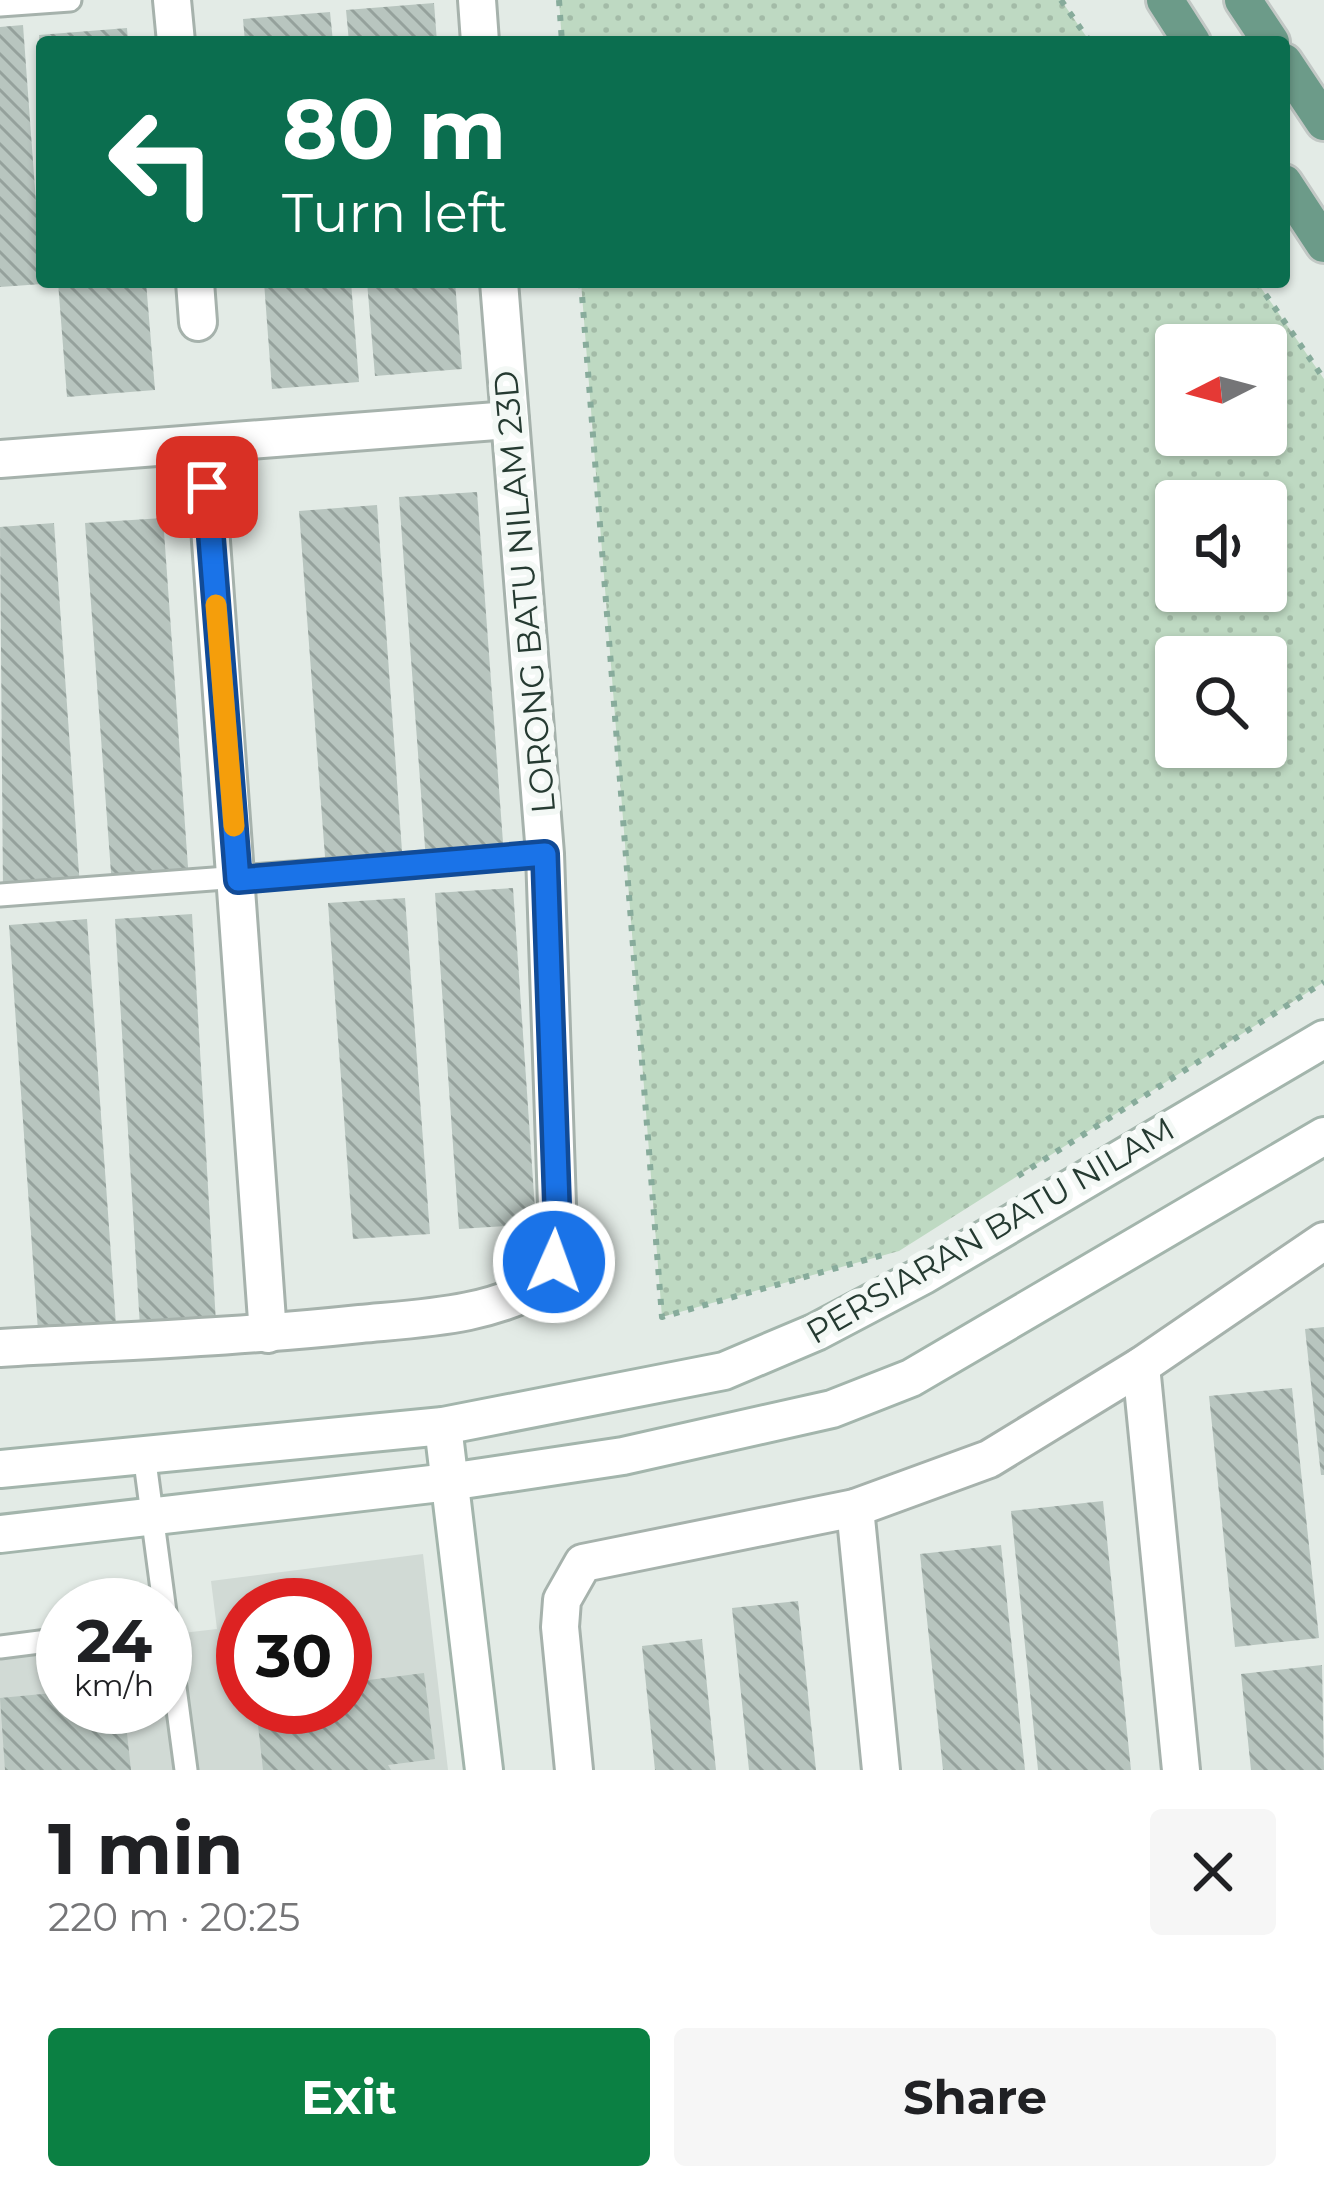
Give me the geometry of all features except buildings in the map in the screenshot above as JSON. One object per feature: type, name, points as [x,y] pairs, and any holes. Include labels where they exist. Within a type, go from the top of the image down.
[{"type":"main road","points":[[1165,0],[1188,36]]},
{"type":"main road","points":[[1243,0],[1267,36]]},
{"type":"main road","points":[[1290,71],[1324,122]]},
{"type":"main road","points":[[1290,192],[1324,244]]},
{"type":"street","points":[[172,0],[175,36]]},
{"type":"street","points":[[477,0],[480,36]]},
{"type":"street","points":[[195,288],[198,322]]},
{"type":"street","name":"LORONG BATU NILAM 23D","points":[[268,1334],[500,1304],[547,1281],[554,1262],[558,1234],[545,854],[499,288]]},
{"type":"street","points":[[0,459],[510,420]]},
{"type":"street","points":[[0,1348],[268,1334],[204,443]]},
{"type":"street","name":"PERSIARAN BATU NILAM","points":[[0,1469],[443,1426],[724,1371],[816,1332],[924,1275],[1324,1040]]},
{"type":"street","points":[[0,1534],[449,1482],[755,1429],[832,1409],[892,1386],[1324,1136]]},
{"type":"street","points":[[574,1770],[562,1656],[562,1600],[583,1563],[855,1508],[989,1459],[1141,1366],[1324,1241]]},
{"type":"street","points":[[1141,1366],[1181,1770]]},
{"type":"street","points":[[443,1426],[484,1770]]},
{"type":"street","points":[[855,1508],[881,1770]]},
{"type":"lane","points":[[0,5],[70,0]]},
{"type":"lane","points":[[0,895],[545,854]]},
{"type":"lane","points":[[144,1454],[160,1578]]},
{"type":"lane","points":[[0,1647],[36,1642]]},
{"type":"lane","points":[[181,1734],[186,1770]]},
{"type":"path","points":[[559,0],[562,36]]},
{"type":"path","points":[[1061,0],[1086,36]]},
{"type":"path","points":[[581,288],[662,1317],[899,1251]]},
{"type":"path","points":[[1260,288],[1324,380]]},
{"type":"path","points":[[1000,1187],[1324,982]]},
{"type":"shaded area","points":[[423,1554],[448,1770],[0,1770],[0,1655],[36,1651],[36,1734],[192,1734],[192,1632],[216,1629],[216,1734],[372,1734],[372,1578],[235,1578]]},
{"type":"shaded area","points":[[216,1580],[216,1621],[211,1581]]},
{"type":"green space","points":[[559,0],[1061,0],[1086,36],[562,36]]},
{"type":"green space","points":[[581,288],[1261,288],[1286,324],[1155,324],[1155,456],[1287,456],[1287,325],[1324,379],[1324,982],[899,1251],[662,1317]]},
{"type":"slow traffic","points":[[216,605],[234,826]]},
{"type":"route","points":[[207,487],[238,880],[545,854],[558,1234],[554,1262]]}]
